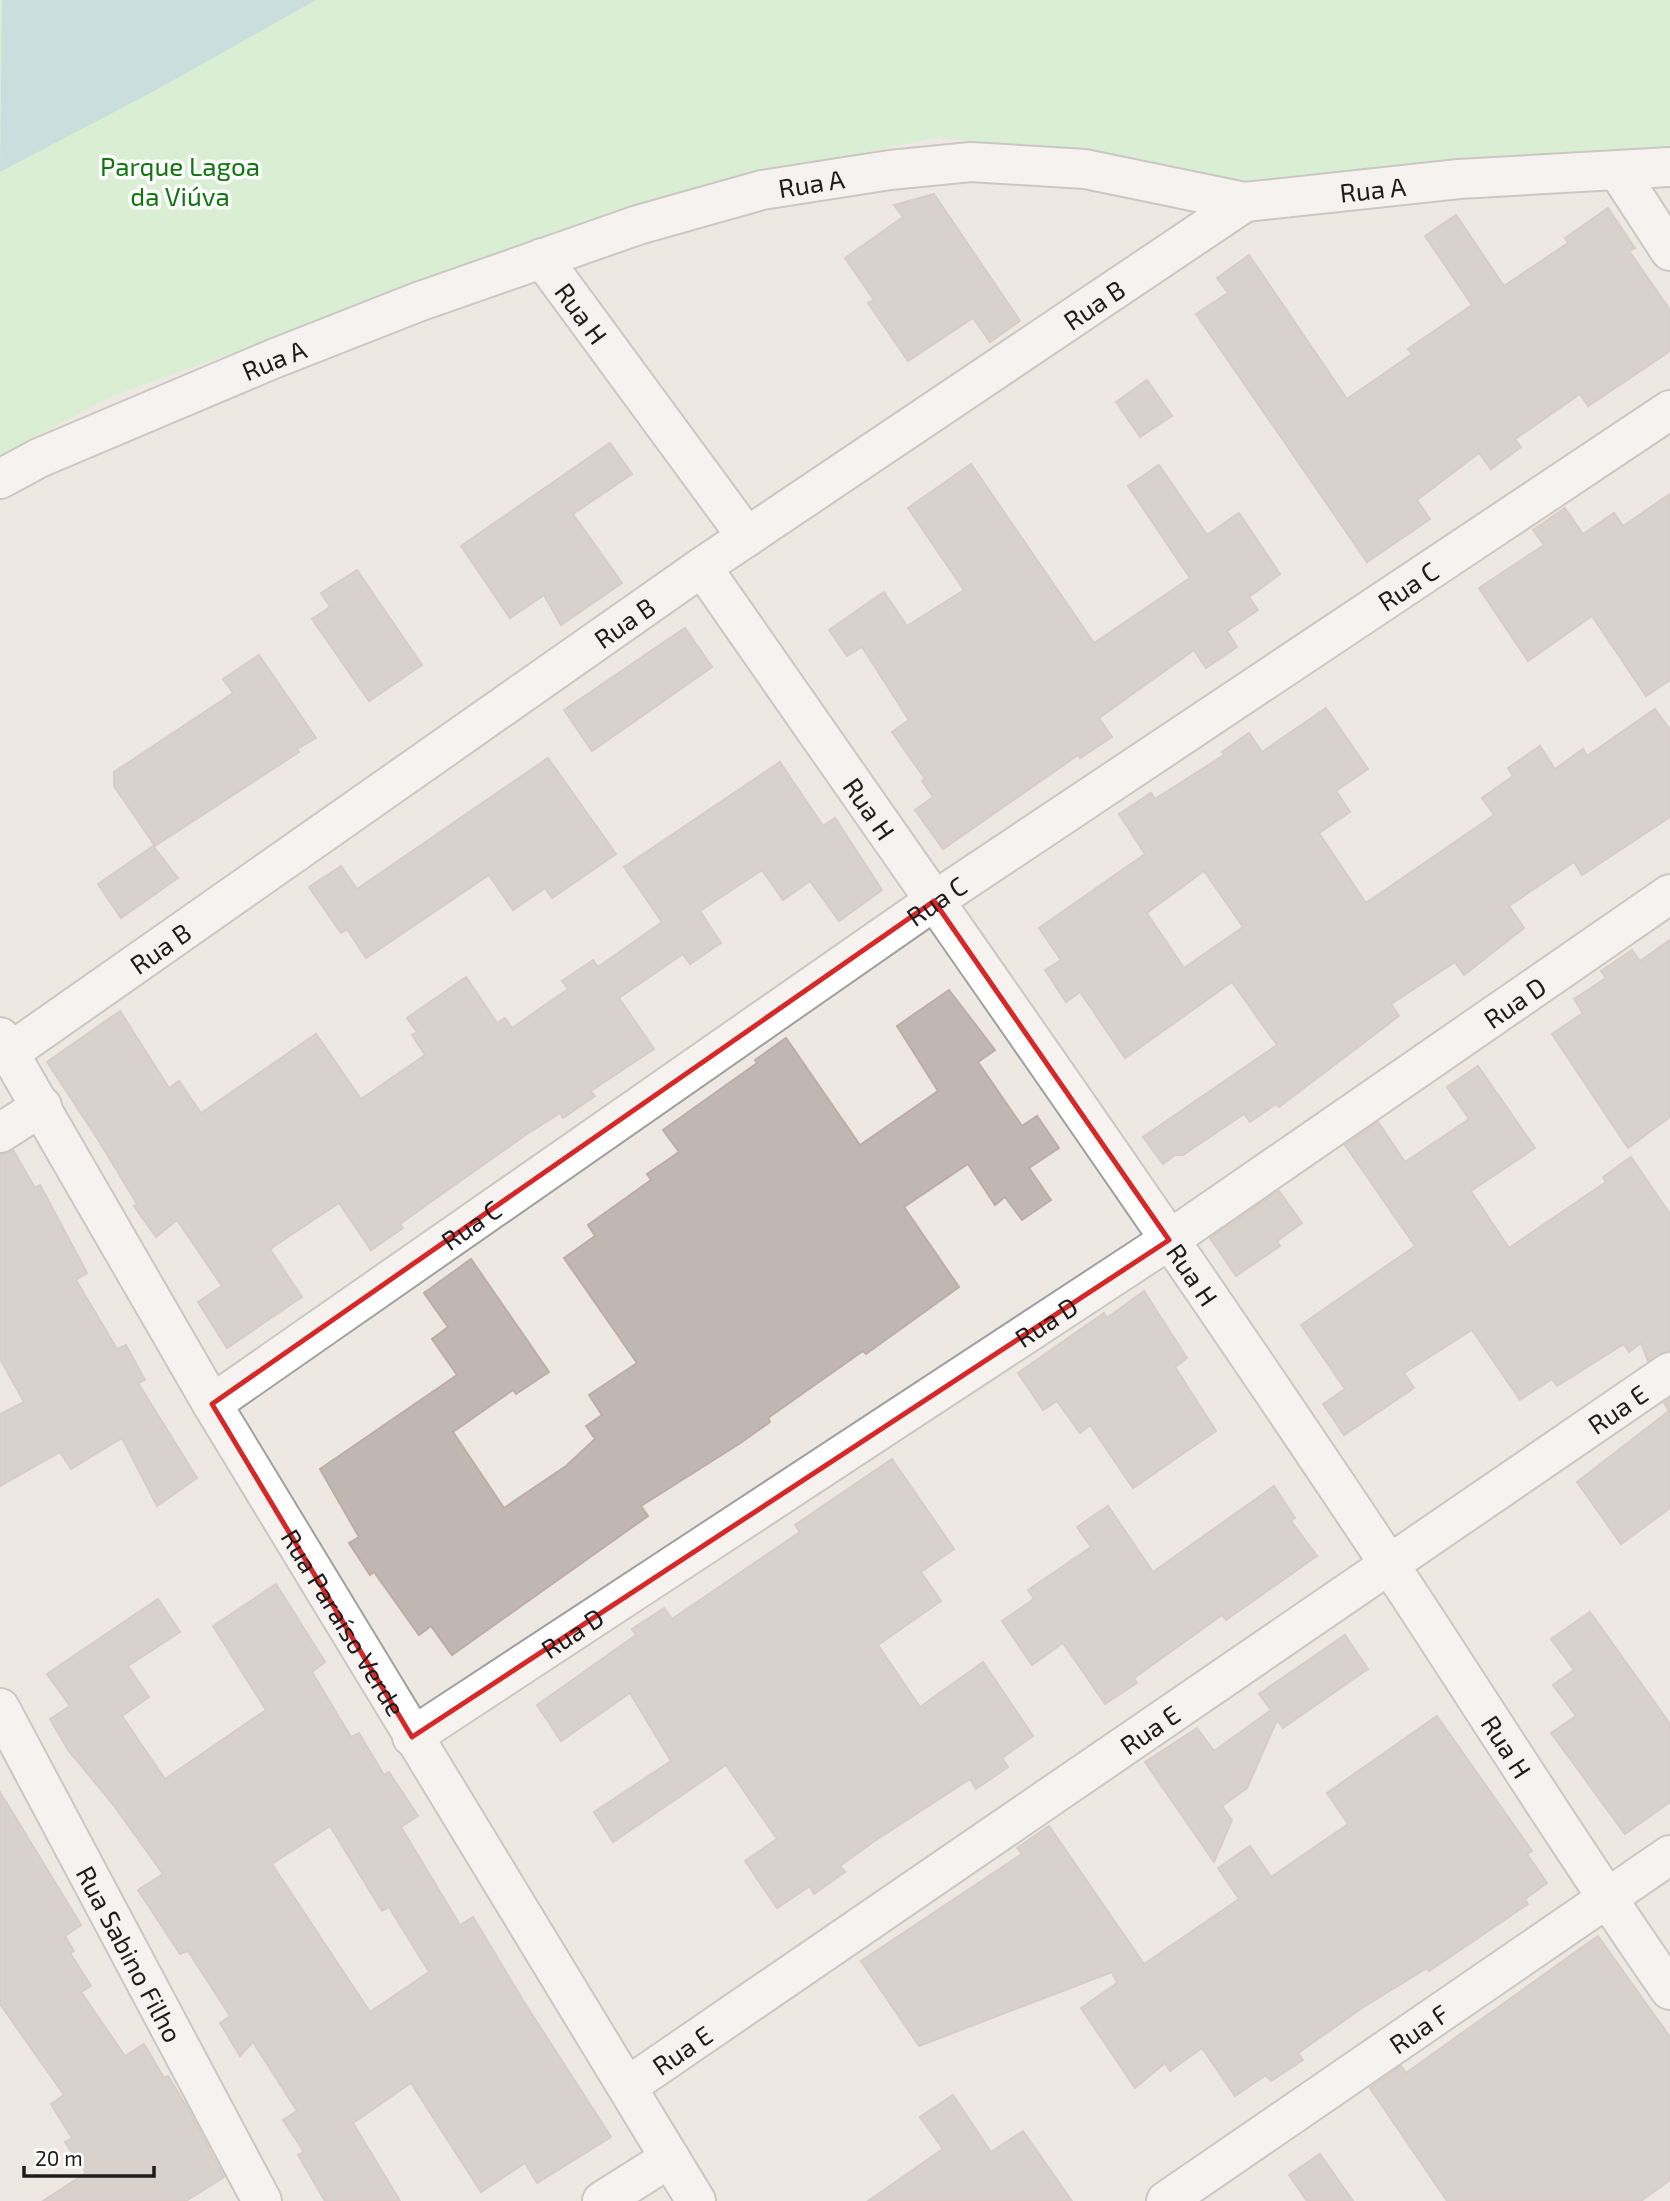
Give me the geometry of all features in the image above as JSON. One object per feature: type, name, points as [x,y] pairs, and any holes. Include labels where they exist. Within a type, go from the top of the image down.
[{"type":"street","name":"Rua A","points":[[0,479],[39,458],[273,359],[418,302],[638,225],[762,190],[890,170],[971,162],[1085,169],[1245,202],[1458,179],[1670,167]]},
{"type":"street","points":[[1618,171],[1670,251]]},
{"type":"street","name":"Rua B","points":[[5,1045],[702,567],[1245,202]]},
{"type":"street","name":"Rua H","points":[[542,258],[747,537]]},
{"type":"street","name":"Rua C","points":[[212,1404],[934,901],[1670,410]]},
{"type":"street","name":"Rua H","points":[[702,567],[1169,1240],[1389,1564],[1606,1899],[1670,1990]]},
{"type":"street","name":"Rua D","points":[[412,1737],[1169,1240],[1670,894]]},
{"type":"street","name":"Rua Paraíso Verde","points":[[5,1045],[212,1404],[696,2201]]},
{"type":"street","points":[[0,1133],[42,1106]]},
{"type":"street","name":"Rua E","points":[[628,2086],[1670,1372]]},
{"type":"street","name":"Rua Sabino Filho","points":[[0,1708],[262,2201]]},
{"type":"street","name":"Rua F","points":[[1166,2201],[1670,1855]]},
{"type":"street","points":[[602,2201],[670,2158]]},
{"type":"highlighted area","points":[[934,901],[1169,1240],[412,1737],[212,1404]]},
{"type":"green space","name":"Parque Lagoa da Viúva","points":[[0,0],[1670,0],[1670,148],[1278,181],[1222,183],[1126,160],[940,137],[701,186],[112,396],[0,455]]},
{"type":"water","points":[[2,0],[316,0],[156,90],[0,172]]},
{"type":"building","points":[[934,194],[1020,321],[990,342],[973,318],[908,361],[868,303],[874,300],[845,258],[903,217],[894,205]]},
{"type":"building","points":[[1608,208],[1635,248],[1629,251],[1670,310],[1670,351],[1588,406],[1580,394],[1515,439],[1521,447],[1491,469],[1479,453],[1417,500],[1430,519],[1367,562],[1196,314],[1228,293],[1217,278],[1249,255],[1347,399],[1412,354],[1408,349],[1472,305],[1425,236],[1456,215],[1504,286],[1568,243],[1565,238]]},
{"type":"building","points":[[1147,380],[1172,416],[1140,437],[1116,402]]},
{"type":"building","points":[[610,443],[632,474],[573,514],[622,583],[561,625],[544,595],[510,618],[461,546]]},
{"type":"building","points":[[971,464],[1094,643],[1190,578],[1128,486],[1159,465],[1207,535],[1239,513],[1280,574],[1249,597],[1258,610],[1227,631],[1237,647],[1206,668],[1194,650],[1099,718],[1112,737],[1080,758],[1078,755],[943,849],[915,810],[933,797],[922,781],[925,779],[892,732],[909,720],[862,647],[847,656],[829,630],[884,592],[907,626],[964,590],[908,508]]},
{"type":"building","points":[[1670,494],[1670,680],[1646,696],[1592,616],[1528,661],[1479,588],[1544,545],[1533,530],[1565,508],[1583,534],[1614,513],[1623,526]]},
{"type":"building","points":[[357,570],[422,665],[369,701],[312,619],[330,607],[321,593]]},
{"type":"building","points":[[685,628],[712,667],[592,751],[564,710]]},
{"type":"building","points":[[259,655],[316,738],[297,749],[299,752],[155,846],[114,786],[114,772],[233,693],[223,679]]},
{"type":"building","points":[[1326,708],[1368,769],[1336,791],[1350,812],[1319,833],[1366,903],[1494,815],[1482,798],[1513,776],[1508,768],[1540,746],[1555,769],[1583,749],[1587,756],[1655,709],[1670,730],[1670,817],[1582,875],[1574,862],[1509,906],[1524,928],[1464,975],[1455,962],[1391,1004],[1399,1016],[1279,1107],[1276,1104],[1250,1122],[1244,1114],[1183,1155],[1175,1155],[1163,1164],[1143,1137],[1277,1045],[1232,982],[1125,1058],[1080,992],[1066,1002],[1045,970],[1061,960],[1039,928],[1145,854],[1119,814],[1151,793],[1155,799],[1224,755],[1222,752],[1249,733],[1262,752]],"holes":[[[1204,871],[1243,927],[1184,968],[1147,913]]]},
{"type":"building","points":[[548,758],[616,854],[552,898],[545,888],[513,910],[489,875],[366,958],[347,929],[341,933],[309,887],[341,866],[357,889]]},
{"type":"building","points":[[780,762],[823,826],[835,818],[882,890],[839,921],[810,881],[783,900],[762,870],[700,911],[721,943],[690,964],[683,954],[619,998],[654,1049],[591,1091],[595,1096],[563,1118],[560,1113],[432,1201],[400,1224],[403,1228],[371,1250],[339,1203],[270,1249],[302,1297],[227,1348],[198,1302],[222,1286],[177,1220],[156,1237],[134,1206],[137,1204],[47,1062],[120,1011],[169,1088],[179,1081],[201,1113],[316,1034],[361,1099],[425,1055],[412,1035],[417,1032],[407,1018],[466,977],[497,1023],[505,1018],[512,1028],[568,989],[562,981],[593,960],[598,967],[662,922],[624,867]]},
{"type":"building","points":[[153,846],[178,878],[121,918],[98,884]]},
{"type":"building","points":[[1670,940],[1670,1117],[1628,1148],[1552,1034],[1583,1013],[1574,999],[1606,978],[1601,971],[1632,950],[1640,961]]},
{"type":"building","points":[[949,990],[995,1050],[978,1062],[1022,1126],[1037,1116],[1059,1148],[1029,1168],[1051,1200],[1022,1220],[1005,1197],[995,1205],[968,1164],[904,1207],[959,1287],[866,1354],[863,1351],[768,1418],[770,1422],[739,1444],[641,1506],[648,1516],[452,1655],[431,1626],[419,1635],[374,1572],[370,1575],[349,1543],[359,1537],[320,1469],[457,1375],[432,1339],[448,1327],[424,1293],[471,1259],[549,1372],[516,1394],[513,1390],[453,1432],[504,1508],[566,1466],[595,1439],[586,1426],[602,1415],[589,1395],[637,1363],[564,1258],[595,1236],[588,1225],[651,1180],[647,1174],[679,1152],[663,1130],[757,1063],[755,1060],[786,1038],[860,1145],[938,1091],[897,1026]]},
{"type":"building","points":[[1478,1066],[1535,1148],[1471,1191],[1509,1248],[1606,1182],[1603,1177],[1631,1157],[1670,1214],[1670,1350],[1648,1361],[1641,1343],[1629,1352],[1624,1344],[1557,1386],[1552,1379],[1520,1400],[1472,1330],[1404,1373],[1414,1388],[1344,1435],[1323,1404],[1345,1389],[1301,1325],[1415,1246],[1345,1145],[1378,1122],[1405,1162],[1469,1119],[1447,1087]]},
{"type":"building","points":[[13,1150],[35,1188],[40,1185],[87,1273],[76,1280],[117,1349],[126,1345],[145,1380],[138,1383],[197,1478],[157,1506],[122,1438],[71,1469],[60,1452],[0,1486],[0,1414],[24,1402],[0,1359],[0,1155]]},
{"type":"building","points":[[1279,1191],[1302,1223],[1277,1241],[1280,1246],[1236,1276],[1210,1238]]},
{"type":"building","points":[[1144,1291],[1187,1358],[1175,1367],[1216,1431],[1133,1488],[1090,1425],[1080,1433],[1057,1401],[1043,1410],[1018,1373],[1104,1313],[1107,1318]]},
{"type":"building","points":[[1670,1399],[1670,1508],[1621,1544],[1577,1482],[1669,1411],[1664,1403]]},
{"type":"building","points":[[892,1459],[954,1549],[921,1572],[941,1601],[878,1645],[920,1707],[983,1662],[1033,1736],[1002,1758],[1008,1767],[976,1789],[970,1779],[840,1866],[845,1872],[814,1894],[810,1886],[777,1908],[745,1861],[777,1839],[726,1765],[613,1842],[594,1812],[671,1761],[630,1693],[561,1741],[537,1705],[636,1635],[632,1629],[664,1608],[672,1619],[800,1532],[795,1525]]},
{"type":"building","points":[[1274,1486],[1295,1518],[1291,1521],[1317,1556],[1226,1620],[1222,1615],[1134,1678],[1137,1683],[1105,1704],[1063,1643],[1032,1665],[1002,1621],[1034,1599],[1028,1590],[1091,1547],[1077,1527],[1108,1506],[1153,1572]]},
{"type":"building","points":[[276,1584],[325,1662],[312,1672],[351,1737],[359,1733],[384,1775],[389,1772],[418,1816],[401,1827],[460,1925],[473,1917],[611,2137],[537,2183],[525,2163],[481,2192],[411,2083],[353,2123],[400,2201],[325,2201],[298,2155],[304,2152],[283,2120],[297,2111],[253,2042],[240,2056],[220,2023],[230,2016],[188,1951],[180,1954],[138,1890],[163,1874],[112,1803],[68,1750],[50,1719],[70,1706],[47,1674],[158,1599],[180,1632],[128,1666],[149,1697],[122,1716],[165,1779],[266,1710],[213,1626]],"holes":[[[330,1826],[382,1911],[389,1907],[429,1972],[370,2012],[272,1864]]]},
{"type":"building","points":[[1590,1612],[1670,1724],[1670,1802],[1625,1834],[1551,1733],[1576,1716],[1553,1685],[1574,1670],[1551,1639]]},
{"type":"building","points":[[1345,1635],[1368,1669],[1283,1728],[1277,1720],[1247,1788],[1222,1806],[1232,1820],[1214,1862],[1145,1762],[1197,1728],[1214,1751],[1271,1710],[1259,1694]]},
{"type":"building","points":[[1437,1716],[1532,1851],[1527,1854],[1547,1883],[1525,1899],[1528,1904],[1429,1971],[1427,1968],[1362,2008],[1298,2053],[1303,2060],[1271,2081],[1266,2075],[1235,2096],[1202,2048],[1170,2071],[1165,2063],[1135,2088],[1081,2008],[1117,1983],[1112,1972],[919,2046],[861,1961],[1022,1854],[1017,1848],[1049,1826],[1144,1964],[1239,1899],[1218,1868],[1250,1846],[1271,1877],[1348,1824],[1327,1793]]},
{"type":"building","points":[[0,1792],[81,1925],[65,1936],[74,1951],[70,1953],[91,1986],[81,1992],[125,2056],[144,2044],[164,2078],[168,2076],[188,2109],[224,2177],[186,2201],[43,2201],[86,2173],[65,2142],[72,2138],[51,2104],[64,2095],[0,2004]]},
{"type":"building","points":[[1598,1936],[1670,2037],[1670,2180],[1641,2201],[1447,2201],[1370,2088],[1401,2066],[1406,2073]]},
{"type":"building","points":[[953,2095],[991,2152],[1023,2131],[1072,2201],[868,2201],[943,2149],[920,2117]]},
{"type":"building","points":[[1320,2154],[1353,2201],[1307,2201],[1289,2175]]}]
